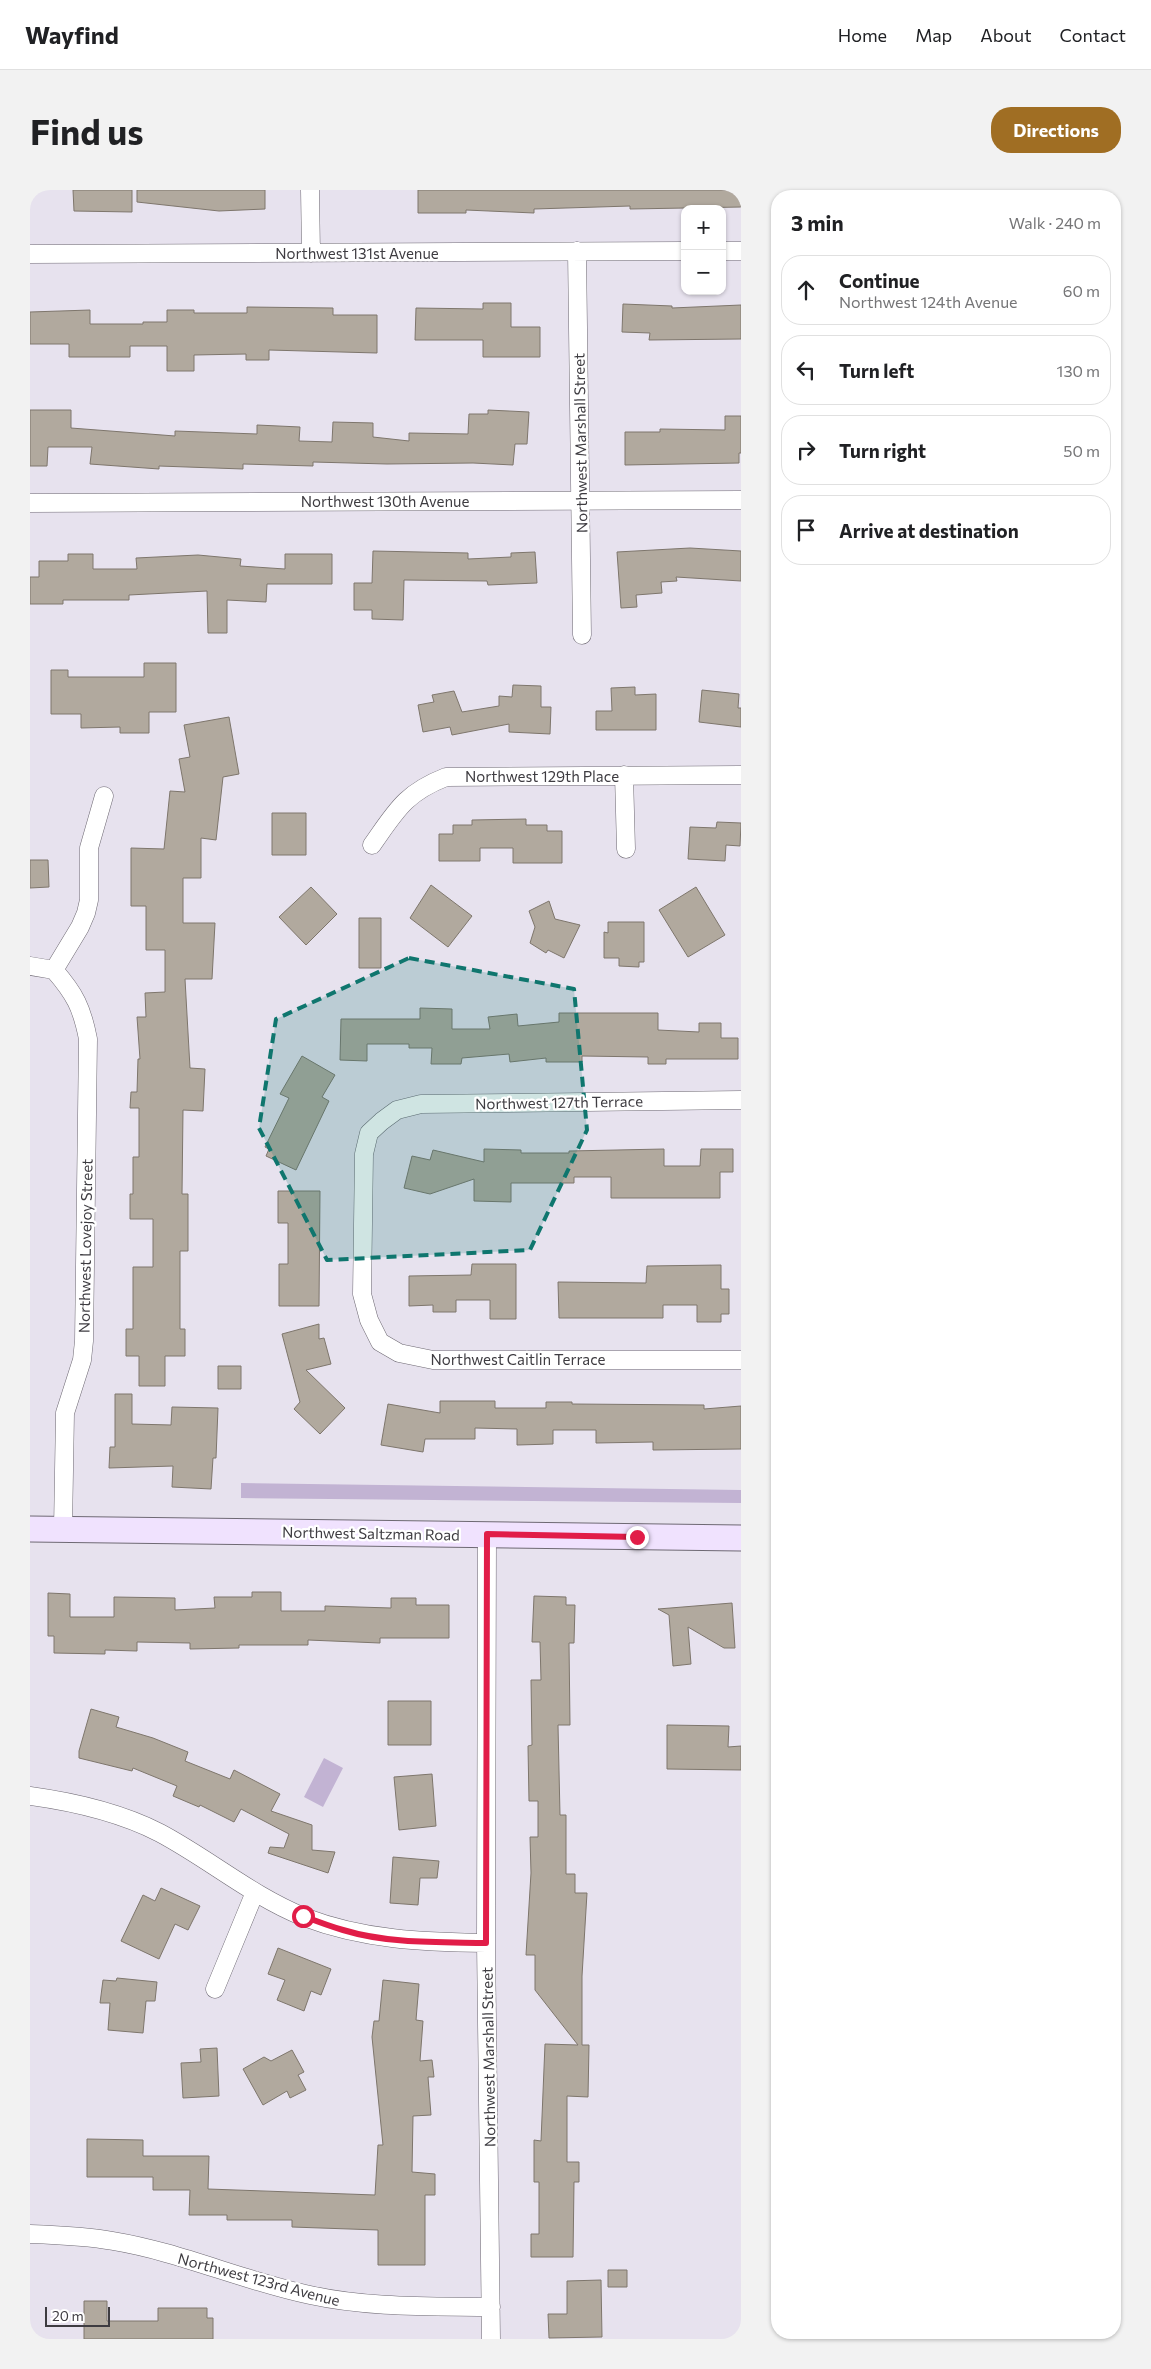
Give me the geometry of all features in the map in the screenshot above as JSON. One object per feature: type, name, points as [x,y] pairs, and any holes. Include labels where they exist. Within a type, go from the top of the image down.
[{"type":"main road","name":"Northwest Saltzman Road","points":[[30,1529],[741,1538]]},
{"type":"street","points":[[310,190],[311,254]]},
{"type":"street","name":"Northwest Marshall Street","points":[[577,251],[582,635]]},
{"type":"street","name":"Northwest 131st Avenue","points":[[30,254],[681,251]]},
{"type":"street","points":[[726,251],[741,251]]},
{"type":"street","name":"Northwest 130th Avenue","points":[[30,503],[741,500]]},
{"type":"street","points":[[624,775],[626,849]]},
{"type":"street","name":"Northwest 129th Place","points":[[372,845],[407,799],[424,786],[446,777],[741,775]]},
{"type":"street","points":[[30,966],[54,970],[80,927],[86,913],[88,900],[89,848],[104,796]]},
{"type":"street","name":"Northwest Lovejoy Street","points":[[54,970],[76,997],[83,1014],[88,1038],[84,1340],[82,1360],[65,1413],[63,1529]]},
{"type":"street","name":"Northwest 127th Terrace","points":[[382,1121],[397,1110],[421,1104],[741,1100]]},
{"type":"street","name":"Northwest Caitlin Terrace","points":[[382,1121],[369,1133],[364,1154],[362,1294],[369,1320],[380,1342],[399,1353],[433,1360],[741,1360]]},
{"type":"street","name":"Northwest Marshall Street","points":[[487,1534],[486,1943],[490,2339]]},
{"type":"street","points":[[30,1796],[62,1800],[159,1832],[255,1892],[303,1916],[344,1931],[383,1939],[421,1942],[486,1943]]},
{"type":"street","points":[[216,1989],[255,1892]]},
{"type":"street","name":"Northwest 123rd Avenue","points":[[30,2234],[112,2240],[146,2248],[272,2286],[344,2302],[376,2305],[490,2307]]},
{"type":"highlighted area","points":[[409,958],[574,989],[587,1130],[530,1250],[327,1260],[259,1128],[276,1019]]},
{"type":"shaded area","points":[[241,1483],[741,1490],[741,1503],[241,1498]]},
{"type":"shaded area","points":[[324,1758],[343,1768],[323,1807],[304,1797]]},
{"type":"building","points":[[73,190],[132,190],[132,212],[74,211]]},
{"type":"building","points":[[137,190],[265,190],[265,209],[219,211],[137,202]]},
{"type":"building","points":[[418,190],[741,190],[741,207],[681,205],[681,208],[630,209],[630,206],[534,209],[534,213],[466,210],[466,213],[418,213]]},
{"type":"building","points":[[483,303],[511,303],[511,327],[540,327],[540,357],[483,357],[483,340],[415,340],[416,308],[483,309]]},
{"type":"building","points":[[623,304],[672,306],[672,308],[741,305],[741,339],[649,340],[650,333],[622,332]]},
{"type":"building","points":[[247,307],[333,308],[333,315],[377,315],[377,353],[269,350],[269,360],[246,360],[246,354],[194,355],[194,371],[167,371],[167,346],[130,346],[130,357],[69,357],[69,344],[30,344],[30,312],[90,310],[90,324],[143,324],[143,322],[167,322],[167,310],[194,310],[194,313],[247,313]]},
{"type":"building","points":[[30,410],[71,410],[71,428],[175,436],[175,431],[257,434],[257,425],[300,427],[299,441],[332,442],[333,422],[373,423],[373,437],[409,441],[409,433],[468,434],[469,414],[488,414],[488,410],[529,412],[527,444],[515,444],[513,465],[313,462],[313,466],[243,464],[243,469],[159,466],[159,469],[90,464],[92,447],[48,447],[47,466],[30,466]]},
{"type":"building","points":[[725,416],[741,416],[741,453],[739,453],[739,463],[625,465],[625,432],[660,432],[660,429],[725,430]]},
{"type":"building","points":[[690,548],[741,551],[741,581],[676,577],[677,581],[661,582],[662,593],[636,595],[637,607],[621,608],[617,552]]},
{"type":"building","points":[[373,551],[468,553],[468,559],[511,557],[511,553],[535,552],[537,583],[488,585],[487,581],[404,580],[403,620],[372,619],[372,610],[354,610],[354,583],[372,583]]},
{"type":"building","points":[[68,554],[93,554],[93,569],[137,569],[136,558],[198,555],[241,559],[240,566],[285,569],[285,554],[332,554],[332,584],[267,584],[266,602],[227,600],[227,633],[208,633],[207,591],[129,595],[129,600],[63,600],[63,604],[30,604],[30,577],[39,577],[39,561],[68,561]]},
{"type":"building","points":[[144,663],[176,663],[176,712],[149,712],[149,733],[120,733],[120,727],[81,728],[81,714],[51,714],[51,670],[68,670],[68,677],[144,677]]},
{"type":"building","points":[[513,685],[541,686],[541,707],[551,707],[550,734],[509,732],[509,724],[452,735],[450,727],[423,732],[418,705],[434,702],[432,695],[454,691],[462,712],[499,706],[499,696],[512,697]]},
{"type":"building","points":[[635,687],[635,695],[656,694],[656,730],[596,730],[596,711],[612,711],[611,688]]},
{"type":"building","points":[[702,690],[739,694],[738,708],[741,708],[741,727],[699,722]]},
{"type":"building","points":[[229,717],[239,774],[223,777],[216,840],[201,838],[201,878],[183,878],[183,923],[215,923],[212,979],[185,979],[190,1068],[205,1069],[203,1111],[183,1110],[182,1194],[188,1194],[188,1251],[180,1251],[180,1329],[185,1329],[185,1356],[165,1356],[165,1386],[139,1386],[139,1356],[126,1356],[126,1329],[133,1329],[133,1267],[153,1267],[153,1219],[130,1219],[130,1194],[133,1194],[133,1157],[139,1157],[139,1108],[130,1108],[131,1092],[137,1092],[138,1059],[140,1059],[137,1017],[146,1017],[145,993],[165,992],[165,950],[146,950],[146,906],[131,906],[131,848],[164,849],[170,791],[185,792],[179,759],[190,757],[184,725]]},
{"type":"building","points":[[272,813],[306,813],[306,855],[272,855]]},
{"type":"building","points":[[526,819],[526,825],[547,825],[547,831],[562,831],[562,863],[513,863],[513,848],[480,848],[480,861],[439,861],[439,834],[453,834],[453,825],[472,825],[472,820]]},
{"type":"building","points":[[717,822],[741,823],[740,846],[726,845],[725,861],[688,859],[690,827],[716,828]]},
{"type":"building","points":[[30,860],[48,860],[49,887],[30,888]]},
{"type":"building","points":[[431,885],[472,916],[448,947],[410,918]]},
{"type":"building","points":[[311,887],[337,914],[306,945],[279,917]]},
{"type":"building","points":[[696,887],[725,935],[688,957],[659,910]]},
{"type":"building","points":[[549,901],[555,919],[580,925],[564,958],[548,950],[546,953],[530,943],[535,927],[529,911]]},
{"type":"building","points":[[359,918],[381,918],[381,968],[359,968]]},
{"type":"building","points":[[608,922],[644,922],[644,962],[639,962],[639,967],[619,966],[619,958],[604,958],[604,932],[608,933]]},
{"type":"building","points":[[420,1008],[452,1009],[452,1029],[490,1029],[488,1017],[517,1014],[518,1026],[559,1022],[559,1013],[658,1013],[658,1030],[699,1032],[699,1023],[721,1023],[721,1038],[738,1038],[738,1059],[666,1059],[666,1064],[648,1064],[648,1057],[582,1056],[582,1062],[546,1062],[546,1058],[510,1062],[509,1054],[462,1058],[461,1064],[431,1064],[432,1048],[409,1048],[409,1044],[367,1044],[367,1061],[340,1060],[341,1019],[420,1019]]},
{"type":"building","points":[[302,1056],[335,1075],[322,1097],[329,1101],[296,1170],[266,1156],[269,1149],[265,1147],[289,1098],[280,1094]]},
{"type":"building","points":[[484,1149],[521,1150],[521,1153],[569,1153],[569,1151],[664,1149],[664,1166],[700,1166],[701,1149],[733,1149],[733,1172],[720,1172],[720,1198],[611,1198],[611,1177],[574,1177],[574,1183],[511,1183],[511,1202],[474,1201],[474,1179],[430,1194],[404,1188],[412,1156],[430,1160],[433,1150],[484,1162]]},
{"type":"building","points":[[278,1191],[320,1191],[319,1306],[279,1306],[279,1264],[288,1264],[288,1223],[278,1223]]},
{"type":"building","points":[[472,1264],[516,1264],[516,1319],[490,1319],[490,1300],[456,1300],[456,1312],[433,1312],[433,1305],[409,1306],[409,1276],[471,1275]]},
{"type":"building","points":[[721,1265],[721,1289],[729,1289],[729,1314],[721,1314],[721,1322],[697,1322],[697,1305],[663,1305],[663,1318],[559,1318],[558,1282],[646,1283],[647,1266]]},
{"type":"building","points":[[319,1324],[319,1339],[324,1338],[331,1364],[306,1370],[345,1408],[320,1434],[294,1409],[300,1402],[282,1334]]},
{"type":"building","points":[[218,1366],[241,1366],[241,1389],[218,1389]]},
{"type":"building","points":[[115,1394],[132,1394],[132,1424],[171,1425],[172,1407],[218,1408],[216,1458],[213,1458],[211,1489],[172,1487],[173,1466],[109,1468],[110,1447],[115,1447]]},
{"type":"building","points":[[440,1401],[495,1401],[495,1408],[546,1408],[546,1402],[572,1402],[572,1404],[704,1405],[704,1409],[741,1406],[741,1449],[653,1450],[653,1442],[596,1443],[596,1430],[553,1430],[553,1444],[517,1445],[517,1429],[475,1428],[475,1439],[425,1439],[423,1452],[381,1445],[388,1404],[440,1413]]},
{"type":"building","points":[[252,1592],[281,1592],[281,1611],[325,1611],[325,1606],[391,1608],[391,1598],[416,1598],[416,1605],[449,1605],[449,1638],[380,1638],[380,1643],[308,1640],[308,1645],[239,1645],[239,1648],[190,1649],[190,1643],[137,1642],[137,1651],[105,1650],[105,1654],[54,1653],[54,1636],[48,1636],[48,1593],[70,1594],[70,1617],[114,1617],[114,1597],[175,1598],[175,1610],[215,1608],[214,1597],[252,1597]]},
{"type":"building","points":[[534,1596],[566,1597],[566,1605],[575,1605],[574,1643],[569,1643],[570,1725],[558,1725],[560,1815],[566,1815],[566,1874],[575,1874],[575,1893],[587,1893],[582,1976],[582,2045],[589,2045],[588,2097],[567,2096],[567,2162],[579,2162],[579,2182],[574,2182],[573,2257],[531,2257],[531,2234],[539,2234],[539,2182],[534,2182],[534,2140],[541,2141],[545,2044],[578,2045],[535,1990],[535,1955],[526,1955],[531,1873],[530,1837],[538,1837],[538,1801],[529,1801],[528,1746],[532,1745],[531,1680],[541,1680],[540,1642],[532,1642]]},
{"type":"building","points":[[732,1603],[735,1648],[724,1648],[688,1627],[691,1664],[673,1666],[669,1615],[658,1609]]},
{"type":"building","points":[[388,1701],[431,1701],[431,1745],[388,1745]]},
{"type":"building","points":[[91,1709],[119,1717],[116,1727],[153,1738],[188,1752],[185,1761],[230,1779],[234,1770],[280,1794],[271,1811],[312,1825],[312,1850],[335,1852],[328,1873],[268,1853],[270,1847],[284,1848],[289,1834],[241,1809],[234,1822],[200,1805],[199,1807],[173,1796],[177,1786],[133,1768],[132,1771],[79,1758],[79,1751]]},
{"type":"building","points":[[667,1725],[729,1726],[728,1747],[741,1746],[741,1770],[667,1769]]},
{"type":"building","points":[[432,1774],[436,1826],[399,1830],[394,1777]]},
{"type":"building","points":[[393,1857],[439,1861],[437,1878],[420,1878],[418,1905],[390,1903]]},
{"type":"building","points":[[161,1888],[200,1906],[188,1930],[175,1924],[159,1959],[121,1941],[143,1895],[155,1901]]},
{"type":"building","points":[[278,1948],[331,1969],[321,1995],[311,1991],[304,2011],[277,2000],[285,1980],[268,1974]]},
{"type":"building","points":[[117,1978],[157,1982],[155,2001],[146,2001],[143,2033],[108,2030],[110,2003],[100,2003],[103,1980],[116,1981]]},
{"type":"building","points":[[383,1980],[419,1984],[416,2020],[423,2021],[420,2061],[432,2060],[434,2077],[428,2077],[431,2115],[413,2116],[412,2172],[435,2174],[435,2195],[425,2195],[425,2265],[378,2265],[378,2230],[292,2227],[292,2220],[227,2220],[227,2215],[189,2215],[190,2190],[153,2190],[153,2177],[87,2177],[87,2139],[143,2140],[143,2156],[209,2156],[208,2189],[375,2195],[378,2145],[383,2145],[372,2037],[374,2021],[379,2021]]},
{"type":"building","points":[[217,2048],[219,2096],[183,2098],[181,2063],[201,2062],[200,2049]]},
{"type":"building","points":[[292,2050],[304,2072],[298,2075],[306,2090],[290,2098],[287,2091],[263,2105],[243,2069],[264,2057],[271,2061]]},
{"type":"building","points":[[608,2270],[627,2270],[627,2287],[608,2287]]},
{"type":"building","points":[[601,2280],[602,2337],[549,2338],[548,2314],[567,2314],[567,2281]]},
{"type":"building","points":[[84,2301],[107,2301],[107,2321],[158,2321],[158,2308],[207,2308],[207,2318],[213,2318],[213,2339],[84,2339]]},
{"type":"route","points":[[303,1916],[344,1931],[383,1939],[421,1942],[486,1943],[487,1534],[637,1537]]}]
